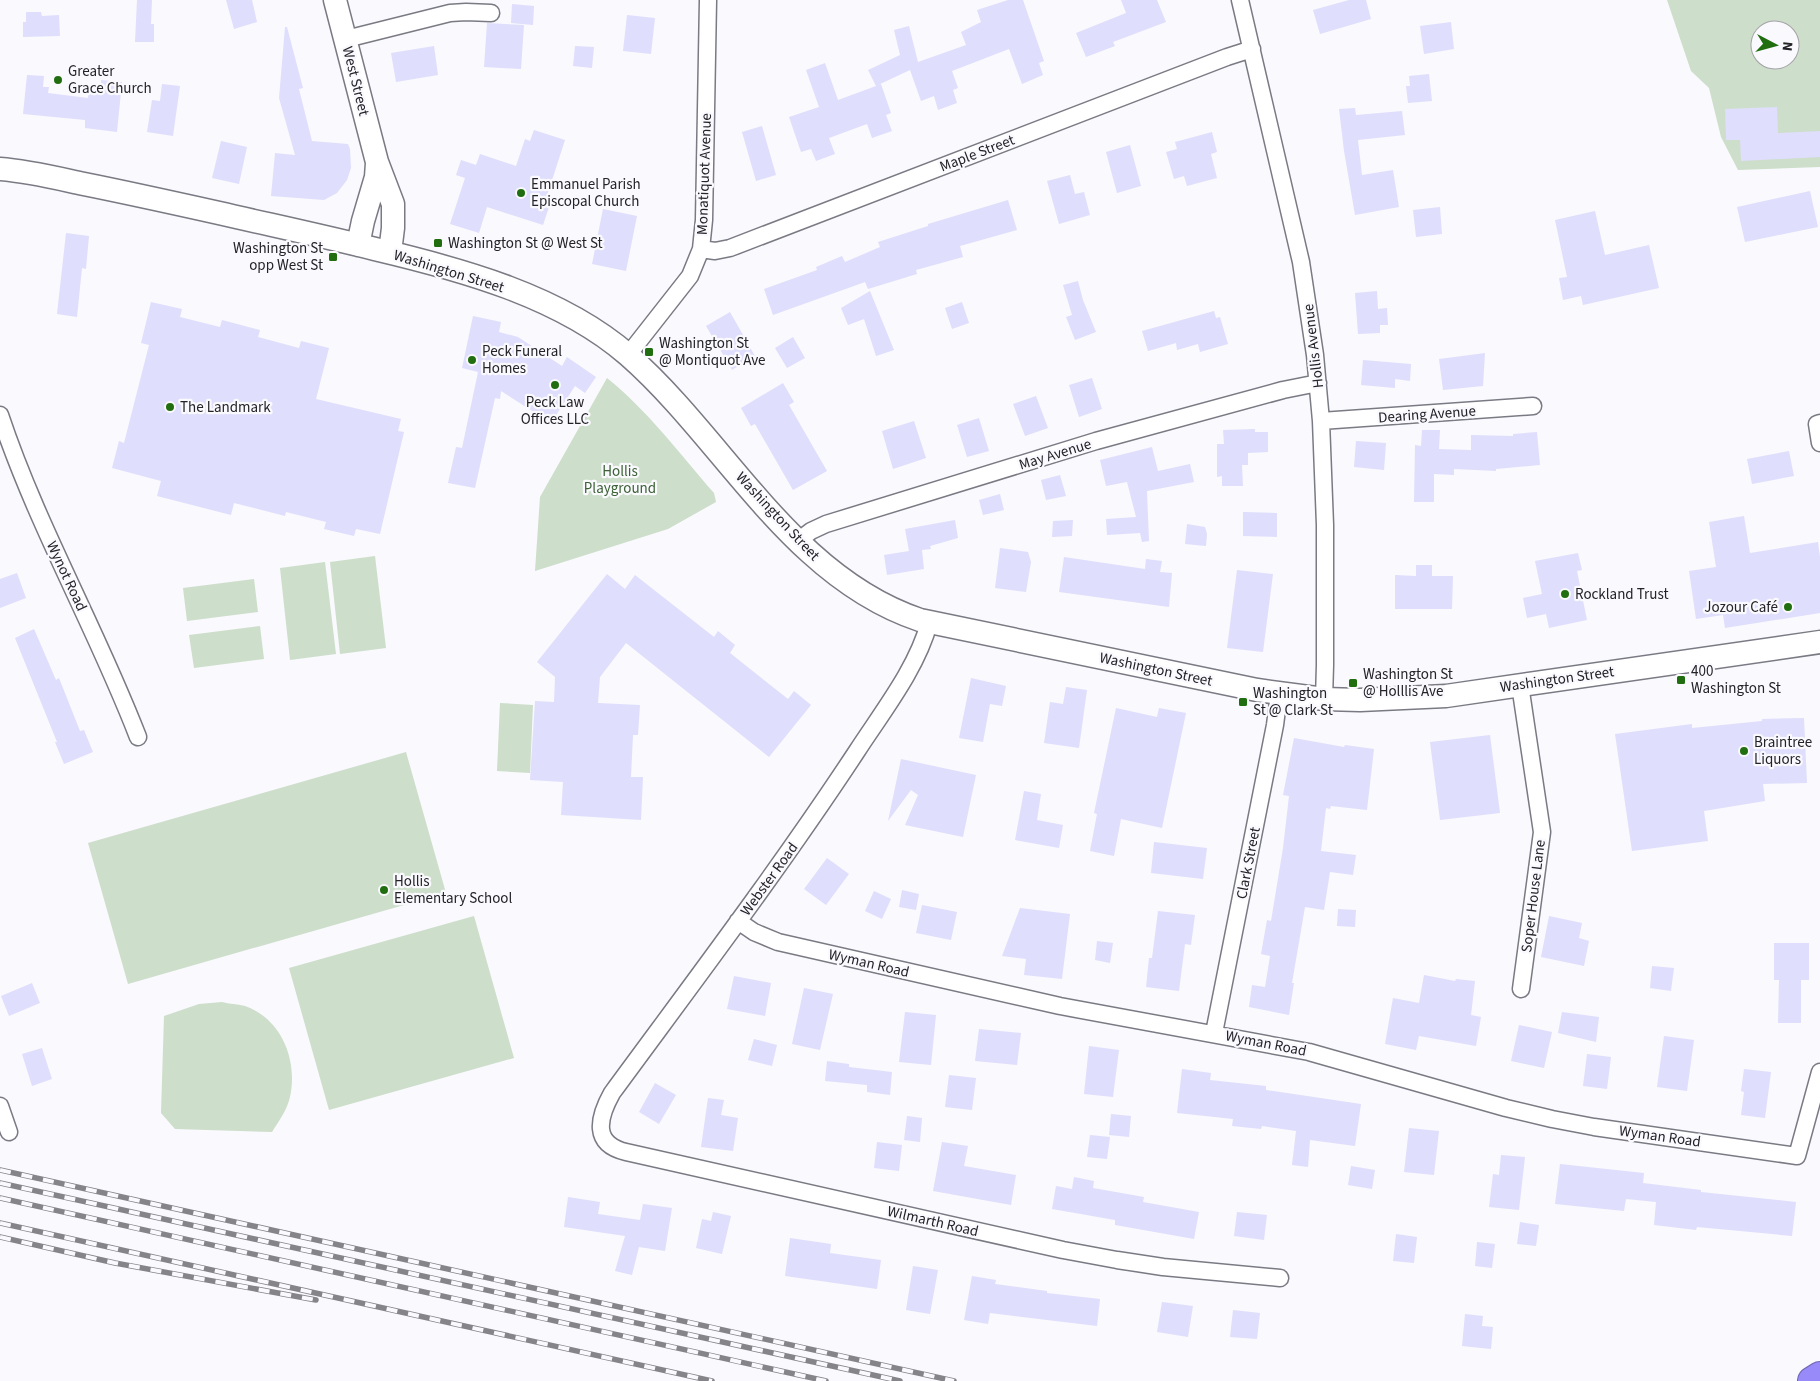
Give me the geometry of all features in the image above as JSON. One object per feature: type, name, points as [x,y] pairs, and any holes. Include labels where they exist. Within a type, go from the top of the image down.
[{"type":"highway","points":[[1812,1381],[1820,1376]]},
{"type":"main road","name":"West Street","points":[[335,0],[377,162],[392,204],[393,228],[390,252]]},
{"type":"main road","name":"West Street","points":[[358,245],[376,177],[377,162]]},
{"type":"main road","name":"Washington Street","points":[[0,169],[60,178],[390,252],[428,262],[526,295],[580,322],[628,354],[668,394],[798,541],[828,568],[857,590],[898,612],[929,623],[1279,694],[1324,699],[1360,700],[1424,698],[1820,642]]},
{"type":"street","name":"Monatiquot Avenue","points":[[628,354],[687,280],[695,268],[701,249],[704,220],[708,0]]},
{"type":"street","name":"Hollis Avenue","points":[[1240,0],[1305,285],[1318,383],[1325,526],[1324,699]]},
{"type":"street","points":[[346,39],[450,13],[491,13]]},
{"type":"street","name":"Maple Street","points":[[701,249],[715,251],[730,248],[1227,56],[1252,50]]},
{"type":"street","name":"May Avenue","points":[[798,541],[811,531],[826,524],[1096,441],[1283,390],[1318,383]]},
{"type":"street","name":"Dearing Avenue","points":[[1321,421],[1533,406]]},
{"type":"street","name":"Wynot Road","points":[[0,415],[29,493],[124,701],[138,737]]},
{"type":"street","points":[[1820,423],[1817,424],[1820,443]]},
{"type":"street","name":"Webster Road","points":[[601,1129],[604,1110],[612,1093],[809,824],[887,705],[916,656],[925,638],[929,623]]},
{"type":"street","name":"Soper House Lane","points":[[1520,685],[1542,832],[1521,989]]},
{"type":"street","name":"Clark Street","points":[[1214,1033],[1275,725],[1279,694]]},
{"type":"street","name":"Wyman Road","points":[[738,921],[754,932],[778,942],[1067,1007],[1309,1052],[1506,1108],[1552,1119],[1594,1127],[1798,1156],[1820,1072]]},
{"type":"street","points":[[0,1106],[9,1132]]},
{"type":"street","name":"Wilmarth Road","points":[[601,1129],[605,1142],[618,1150],[1063,1250],[1163,1267],[1280,1278]]},
{"type":"green space","points":[[1667,0],[1820,0],[1820,167],[1738,170],[1721,137],[1709,88],[1691,71]]},
{"type":"green space","name":"Hollis Playground","points":[[607,378],[636,404],[663,433],[714,493],[716,502],[668,529],[535,571],[540,497]]},
{"type":"green space","points":[[375,556],[386,648],[340,654],[330,562]]},
{"type":"green space","points":[[325,562],[336,654],[290,660],[280,568]]},
{"type":"green space","points":[[254,579],[258,612],[187,621],[183,588]]},
{"type":"green space","points":[[260,626],[264,659],[194,668],[189,635]]},
{"type":"green space","points":[[500,703],[533,705],[530,773],[497,771]]},
{"type":"green space","points":[[406,752],[446,893],[128,984],[88,843]]},
{"type":"green space","points":[[474,916],[514,1058],[329,1110],[289,968]]},
{"type":"green space","points":[[222,1002],[245,1006],[258,1012],[278,1031],[289,1056],[292,1069],[292,1083],[289,1102],[272,1132],[175,1129],[161,1113],[164,1016],[199,1004]]},
{"type":"building","points":[[137,0],[152,0],[151,24],[154,24],[154,42],[135,42]]},
{"type":"building","points":[[226,0],[252,0],[257,22],[234,29]]},
{"type":"building","points":[[1008,0],[1023,0],[1044,61],[1039,63],[1043,75],[1022,84],[1009,49],[952,71],[958,88],[953,90],[957,103],[938,110],[934,96],[921,101],[910,70],[878,85],[881,84],[891,113],[886,115],[892,131],[872,138],[867,124],[829,138],[835,154],[816,161],[811,149],[801,152],[789,117],[819,107],[806,70],[825,63],[838,100],[876,86],[868,70],[900,55],[894,30],[909,26],[918,62],[966,45],[961,32],[981,22],[977,10]]},
{"type":"building","points":[[1121,0],[1157,0],[1166,22],[1113,42],[1115,46],[1086,57],[1076,33],[1126,13]]},
{"type":"building","points":[[1349,0],[1366,0],[1371,19],[1320,34],[1313,10]]},
{"type":"building","points":[[512,4],[534,6],[533,25],[511,23]]},
{"type":"building","points":[[26,12],[41,12],[42,16],[59,15],[60,36],[23,37],[23,22],[26,22]]},
{"type":"building","points":[[627,15],[655,18],[651,54],[623,51]]},
{"type":"building","points":[[1451,22],[1454,49],[1424,54],[1420,26]]},
{"type":"building","points":[[487,23],[524,25],[521,69],[484,67]]},
{"type":"building","points":[[285,27],[287,27],[303,88],[299,89],[312,141],[348,144],[350,149],[351,168],[347,180],[337,193],[324,200],[271,196],[275,153],[295,155],[279,98]]},
{"type":"building","points":[[434,46],[438,75],[396,82],[391,53]]},
{"type":"building","points":[[575,46],[594,47],[592,68],[573,66]]},
{"type":"building","points":[[1429,74],[1432,101],[1408,103],[1406,86],[1410,86],[1409,76]]},
{"type":"building","points":[[27,75],[44,76],[43,87],[49,87],[48,93],[88,98],[89,86],[101,87],[101,80],[122,82],[117,132],[85,128],[85,120],[23,114]]},
{"type":"building","points":[[162,84],[180,86],[173,136],[147,132],[152,100],[160,101]]},
{"type":"building","points":[[1777,107],[1778,133],[1820,131],[1820,157],[1741,161],[1740,140],[1726,140],[1725,109]]},
{"type":"building","points":[[1355,108],[1356,115],[1402,111],[1405,135],[1358,140],[1362,175],[1393,170],[1399,207],[1355,215],[1339,109]]},
{"type":"building","points":[[762,126],[776,175],[756,181],[742,132]]},
{"type":"building","points":[[534,130],[565,140],[544,205],[549,207],[543,225],[487,207],[479,233],[450,224],[465,178],[456,175],[461,160],[476,165],[480,154],[516,166],[525,139],[530,141]]},
{"type":"building","points":[[1212,132],[1217,152],[1211,154],[1217,178],[1187,186],[1184,176],[1174,179],[1166,152],[1177,149],[1175,142]]},
{"type":"building","points":[[221,141],[247,147],[239,184],[212,178]]},
{"type":"building","points":[[1130,145],[1141,186],[1117,193],[1106,152]]},
{"type":"building","points":[[1070,175],[1075,194],[1084,192],[1090,215],[1059,224],[1047,181]]},
{"type":"building","points":[[1810,191],[1818,227],[1745,242],[1737,207]]},
{"type":"building","points":[[1008,200],[1017,230],[960,246],[963,257],[916,270],[917,274],[868,289],[865,282],[773,315],[764,289],[817,270],[816,267],[842,256],[845,262],[880,247],[878,242],[928,226],[928,224]]},
{"type":"building","points":[[1440,207],[1442,234],[1416,237],[1413,210]]},
{"type":"building","points":[[603,209],[637,216],[626,271],[592,264]]},
{"type":"building","points":[[1595,211],[1605,255],[1649,245],[1659,288],[1583,305],[1581,296],[1563,300],[1559,278],[1567,277],[1555,220]]},
{"type":"building","points":[[66,233],[89,236],[86,269],[82,268],[77,317],[57,314]]},
{"type":"building","points":[[1078,281],[1083,300],[1096,332],[1075,340],[1066,317],[1072,315],[1063,285]]},
{"type":"building","points":[[870,291],[894,350],[876,356],[864,319],[848,325],[841,308]]},
{"type":"building","points":[[1377,291],[1378,309],[1387,308],[1388,325],[1380,325],[1380,333],[1358,334],[1355,293]]},
{"type":"building","name":"The Landmark","points":[[151,302],[182,309],[180,317],[220,327],[222,320],[260,330],[258,337],[299,348],[301,341],[329,348],[316,399],[401,419],[398,431],[404,432],[380,534],[356,529],[354,536],[324,529],[326,522],[286,512],[285,516],[234,503],[231,515],[157,496],[161,481],[112,468],[119,441],[124,443],[149,345],[141,343]]},
{"type":"building","points":[[962,302],[969,323],[952,329],[945,308]]},
{"type":"building","points":[[1214,311],[1216,318],[1220,317],[1228,344],[1200,352],[1198,344],[1177,350],[1176,343],[1148,351],[1142,331]]},
{"type":"building","points":[[730,312],[755,356],[732,370],[706,326]]},
{"type":"building","points":[[473,316],[501,322],[499,332],[518,337],[562,366],[567,357],[596,377],[585,393],[575,386],[551,423],[501,391],[500,399],[495,398],[475,488],[448,483],[456,447],[462,448],[478,372],[462,368]]},
{"type":"building","points":[[793,337],[805,358],[787,368],[775,348]]},
{"type":"building","points":[[1485,353],[1483,386],[1443,390],[1439,359]]},
{"type":"building","points":[[1363,360],[1411,364],[1410,381],[1395,379],[1395,388],[1361,385]]},
{"type":"building","points":[[1092,378],[1102,409],[1079,417],[1069,385]]},
{"type":"building","points":[[783,383],[794,402],[789,405],[827,471],[793,490],[755,424],[751,426],[741,408]]},
{"type":"building","points":[[1036,396],[1048,428],[1025,436],[1013,404]]},
{"type":"building","points":[[979,418],[989,451],[967,457],[957,425]]},
{"type":"building","points":[[914,421],[926,458],[893,469],[882,431]]},
{"type":"building","points":[[1255,429],[1255,432],[1268,432],[1268,452],[1248,453],[1248,465],[1242,465],[1243,486],[1222,486],[1222,476],[1217,477],[1217,444],[1224,444],[1223,430]]},
{"type":"building","points":[[1422,430],[1440,430],[1439,449],[1471,450],[1471,435],[1513,436],[1513,434],[1537,432],[1540,465],[1496,469],[1496,471],[1454,469],[1454,475],[1434,474],[1434,502],[1414,502],[1415,445],[1421,446]]},
{"type":"building","points":[[1356,441],[1386,443],[1384,470],[1354,467]]},
{"type":"building","points":[[1152,447],[1158,471],[1190,464],[1194,482],[1147,491],[1149,541],[1142,542],[1140,533],[1107,535],[1106,519],[1136,517],[1127,482],[1106,486],[1100,460]]},
{"type":"building","points":[[1789,451],[1794,476],[1752,484],[1747,459]]},
{"type":"building","points":[[1060,475],[1066,496],[1046,500],[1041,480]]},
{"type":"building","points":[[1000,494],[1004,510],[983,515],[979,500]]},
{"type":"building","points":[[1243,512],[1277,513],[1277,537],[1243,536]]},
{"type":"building","points":[[1744,516],[1750,553],[1818,542],[1820,557],[1820,613],[1725,628],[1723,615],[1696,619],[1689,571],[1716,567],[1709,522]]},
{"type":"building","points":[[955,520],[958,538],[930,546],[931,549],[922,550],[924,569],[887,575],[884,555],[909,551],[905,529]]},
{"type":"building","points":[[1073,520],[1072,536],[1052,537],[1053,521]]},
{"type":"building","points":[[1187,524],[1205,527],[1207,534],[1206,546],[1185,544]]},
{"type":"building","points":[[1000,548],[1028,552],[1031,562],[1026,592],[995,588]]},
{"type":"building","points":[[1578,553],[1582,570],[1577,571],[1587,620],[1549,628],[1546,614],[1527,618],[1523,598],[1542,594],[1535,561]]},
{"type":"building","points":[[1064,557],[1145,569],[1146,559],[1162,561],[1160,572],[1172,573],[1169,607],[1059,592]]},
{"type":"building","points":[[1416,565],[1432,565],[1432,576],[1453,576],[1452,609],[1395,609],[1395,575],[1416,576]]},
{"type":"building","points":[[1237,570],[1273,574],[1263,652],[1227,648]]},
{"type":"building","points":[[17,573],[26,598],[0,608],[0,579]]},
{"type":"building","points":[[607,574],[625,589],[635,575],[714,637],[718,631],[735,645],[730,653],[788,699],[794,691],[811,705],[769,757],[626,643],[600,677],[598,703],[640,705],[638,735],[633,735],[631,777],[643,777],[641,820],[561,815],[563,782],[530,780],[535,701],[554,702],[555,677],[537,662]]},
{"type":"building","points":[[34,629],[56,680],[59,678],[80,731],[84,730],[93,752],[64,764],[15,638]]},
{"type":"building","points":[[971,678],[1006,686],[1002,706],[990,704],[983,742],[959,738]]},
{"type":"building","points":[[1066,687],[1087,690],[1079,748],[1044,743],[1050,702],[1063,704]]},
{"type":"building","points":[[1116,708],[1157,717],[1159,708],[1186,713],[1162,828],[1121,819],[1114,856],[1090,851],[1097,814],[1094,813]]},
{"type":"building","points":[[1804,718],[1807,783],[1763,784],[1765,801],[1704,811],[1708,841],[1632,851],[1615,734],[1692,724],[1692,728],[1762,721],[1762,719]]},
{"type":"building","points":[[1490,735],[1500,813],[1440,820],[1430,742]]},
{"type":"building","points":[[1294,738],[1344,747],[1345,745],[1374,749],[1367,810],[1331,806],[1330,809],[1326,808],[1321,851],[1356,855],[1353,875],[1330,872],[1324,910],[1305,907],[1292,983],[1294,983],[1289,1015],[1249,1007],[1252,985],[1265,987],[1270,956],[1261,954],[1267,920],[1271,921],[1283,848],[1289,796],[1283,795]]},
{"type":"building","points":[[901,759],[976,775],[963,837],[905,825],[918,795],[911,790],[888,821]]},
{"type":"building","points":[[1024,791],[1041,794],[1037,820],[1063,825],[1059,848],[1015,840]]},
{"type":"building","points":[[1154,842],[1207,848],[1203,879],[1151,873]]},
{"type":"building","points":[[827,858],[849,874],[826,905],[804,889]]},
{"type":"building","points":[[902,890],[919,894],[916,910],[899,907]]},
{"type":"building","points":[[874,891],[891,899],[882,919],[865,911]]},
{"type":"building","points":[[922,905],[957,912],[951,940],[916,933]]},
{"type":"building","points":[[1020,908],[1070,914],[1062,979],[1024,975],[1026,959],[1002,956]]},
{"type":"building","points":[[1338,909],[1356,910],[1355,927],[1337,926]]},
{"type":"building","points":[[1158,911],[1195,915],[1191,945],[1185,944],[1179,991],[1146,987],[1149,958],[1152,958]]},
{"type":"building","points":[[1549,916],[1582,923],[1579,938],[1589,941],[1584,966],[1541,957]]},
{"type":"building","points":[[1097,941],[1113,943],[1110,963],[1095,960]]},
{"type":"building","points":[[1774,943],[1809,943],[1809,980],[1801,980],[1801,1023],[1778,1023],[1779,980],[1774,980]]},
{"type":"building","points":[[1652,966],[1674,968],[1671,991],[1650,988]]},
{"type":"building","points":[[1424,975],[1455,981],[1456,979],[1475,981],[1471,1015],[1481,1017],[1476,1046],[1419,1036],[1416,1050],[1385,1044],[1393,998],[1419,1003]]},
{"type":"building","points":[[734,976],[771,983],[765,1016],[727,1009]]},
{"type":"building","points":[[32,983],[40,1003],[9,1016],[1,996]]},
{"type":"building","points":[[804,988],[833,994],[820,1050],[792,1044]]},
{"type":"building","points":[[905,1012],[936,1015],[931,1065],[899,1062]]},
{"type":"building","points":[[1562,1012],[1599,1017],[1596,1042],[1558,1033]]},
{"type":"building","points":[[1519,1025],[1552,1032],[1544,1068],[1511,1061]]},
{"type":"building","points":[[979,1029],[1021,1033],[1017,1065],[975,1061]]},
{"type":"building","points":[[1664,1036],[1694,1040],[1687,1091],[1657,1087]]},
{"type":"building","points":[[754,1039],[777,1045],[772,1066],[748,1060]]},
{"type":"building","points":[[1089,1046],[1119,1050],[1113,1097],[1084,1094]]},
{"type":"building","points":[[42,1048],[52,1079],[32,1086],[22,1054]]},
{"type":"building","points":[[1587,1054],[1611,1057],[1607,1089],[1583,1086]]},
{"type":"building","points":[[827,1061],[849,1064],[849,1067],[892,1072],[890,1095],[867,1092],[867,1085],[825,1081]]},
{"type":"building","points":[[1182,1069],[1211,1073],[1210,1080],[1266,1086],[1266,1090],[1361,1104],[1355,1146],[1310,1140],[1308,1167],[1292,1165],[1296,1131],[1262,1126],[1261,1129],[1232,1126],[1233,1119],[1177,1113]]},
{"type":"building","points":[[1744,1069],[1771,1072],[1765,1118],[1741,1115],[1744,1092],[1741,1091]]},
{"type":"building","points":[[949,1075],[976,1078],[972,1110],[945,1107]]},
{"type":"building","points":[[655,1083],[676,1095],[659,1124],[639,1112]]},
{"type":"building","points":[[708,1098],[724,1100],[721,1115],[738,1118],[733,1151],[701,1147]]},
{"type":"building","points":[[1111,1114],[1131,1116],[1129,1137],[1109,1135]]},
{"type":"building","points":[[907,1116],[922,1118],[920,1142],[904,1140]]},
{"type":"building","points":[[1409,1128],[1439,1131],[1434,1175],[1404,1172]]},
{"type":"building","points":[[1090,1135],[1110,1137],[1107,1159],[1087,1157]]},
{"type":"building","points":[[877,1142],[902,1145],[899,1171],[874,1168]]},
{"type":"building","points":[[942,1142],[968,1146],[964,1166],[1016,1175],[1011,1205],[933,1191]]},
{"type":"building","points":[[1501,1155],[1525,1157],[1519,1210],[1489,1207],[1493,1174],[1499,1175]]},
{"type":"building","points":[[1560,1164],[1644,1173],[1643,1183],[1701,1190],[1701,1192],[1796,1202],[1792,1236],[1697,1227],[1696,1230],[1654,1225],[1656,1202],[1626,1199],[1624,1211],[1555,1204]]},
{"type":"building","points":[[1351,1166],[1375,1170],[1372,1189],[1348,1185]]},
{"type":"building","points":[[1074,1177],[1094,1181],[1093,1188],[1144,1197],[1143,1202],[1199,1212],[1194,1239],[1115,1225],[1115,1220],[1052,1209],[1056,1186],[1072,1189]]},
{"type":"building","points":[[568,1197],[600,1202],[598,1214],[640,1220],[643,1204],[672,1208],[665,1251],[639,1247],[632,1275],[615,1271],[625,1236],[564,1227]]},
{"type":"building","points":[[713,1212],[731,1216],[722,1254],[696,1248],[702,1219],[711,1221]]},
{"type":"building","points":[[1237,1212],[1267,1215],[1264,1240],[1234,1236]]},
{"type":"building","points":[[1520,1222],[1539,1225],[1536,1246],[1517,1244]]},
{"type":"building","points":[[1396,1234],[1417,1237],[1414,1263],[1393,1261]]},
{"type":"building","points":[[790,1238],[831,1244],[830,1253],[881,1260],[877,1289],[785,1276]]},
{"type":"building","points":[[1477,1242],[1495,1244],[1492,1268],[1475,1266]]},
{"type":"building","points":[[913,1266],[938,1270],[930,1314],[906,1310]]},
{"type":"building","points":[[972,1276],[996,1280],[995,1284],[1047,1291],[1047,1293],[1100,1299],[1097,1326],[990,1313],[988,1324],[964,1320]]},
{"type":"building","points":[[1162,1302],[1193,1306],[1188,1337],[1157,1332]]},
{"type":"building","points":[[1233,1310],[1260,1313],[1257,1339],[1230,1337]]},
{"type":"building","points":[[1465,1314],[1483,1316],[1482,1326],[1493,1327],[1491,1349],[1462,1346]]},
{"type":"railway","points":[[0,1170],[954,1381]]},
{"type":"railway","points":[[0,1183],[900,1381]]},
{"type":"railway","points":[[0,1198],[826,1381]]},
{"type":"railway","points":[[0,1223],[712,1381]]},
{"type":"railway","points":[[0,1237],[115,1263],[316,1300]]},
{"type":"place","name":"Greater Grace Church","points":[[58,80]]},
{"type":"place","name":"Emmanuel Parish Episcopal Church","points":[[521,193]]},
{"type":"place","name":"Washington St @ West St","points":[[438,243]]},
{"type":"place","name":"Washington St opp West St","points":[[333,257]]},
{"type":"place","name":"Washington St @ Montiquot Ave","points":[[649,352]]},
{"type":"place","name":"Peck Funeral Homes","points":[[472,360]]},
{"type":"place","name":"Peck Law Offices LLC","points":[[555,385]]},
{"type":"place","name":"The Landmark","points":[[170,407]]},
{"type":"place","name":"Rockland Trust","points":[[1565,594]]},
{"type":"place","name":"Jozour Café","points":[[1788,607]]},
{"type":"place","name":"400 Washington St","points":[[1681,680]]},
{"type":"place","name":"Washington St @ Holllis Ave","points":[[1353,683]]},
{"type":"place","name":"Washington St @ Clark St","points":[[1243,702]]},
{"type":"place","name":"Braintree Liquors","points":[[1744,751]]},
{"type":"place","name":"Hollis Elementary School","points":[[384,890]]}]
